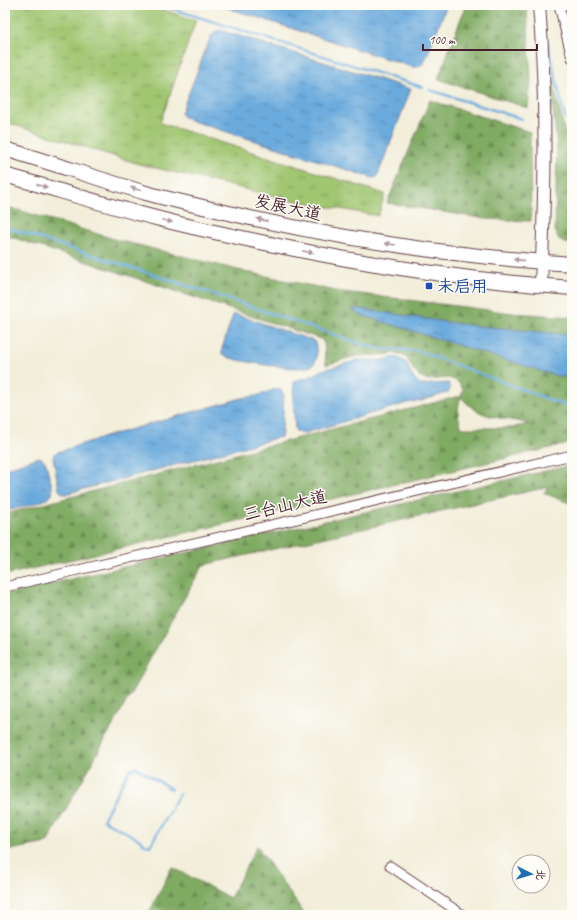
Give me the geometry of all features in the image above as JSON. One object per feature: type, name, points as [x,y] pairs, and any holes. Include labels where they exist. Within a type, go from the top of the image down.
[{"type":"main road","points":[[539,5],[542,40],[545,149],[541,286]]},
{"type":"main road","name":"发展大道","points":[[5,149],[147,193],[308,231],[490,257],[572,264]]},
{"type":"main road","points":[[5,175],[210,232],[359,262],[486,280],[572,288]]},
{"type":"main road","points":[[486,280],[490,257]]},
{"type":"street","points":[[559,5],[572,58]]},
{"type":"street","name":"三台山大道","points":[[5,586],[572,455]]},
{"type":"street","points":[[390,866],[463,915]]},
{"type":"green space","points":[[5,5],[147,5],[196,20],[160,123],[385,194],[378,216],[291,200],[139,164],[5,122]]},
{"type":"green space","points":[[466,5],[514,5],[527,9],[531,80],[528,108],[438,79]]},
{"type":"green space","points":[[549,65],[572,162],[572,244],[560,241],[555,230],[557,146]]},
{"type":"green space","points":[[430,100],[530,132],[531,221],[487,219],[387,203]]},
{"type":"green space","points":[[5,206],[114,239],[242,271],[336,291],[513,313],[572,317],[572,443],[5,575],[5,514],[456,397],[461,397],[463,389],[457,381],[449,378],[426,380],[420,377],[414,371],[407,358],[397,353],[356,356],[326,365],[324,343],[321,339],[5,235]],"holes":[[[461,397],[469,405],[484,414],[529,424],[510,428],[462,428],[458,412]]]},
{"type":"green space","points":[[572,465],[572,504],[544,493],[548,487],[203,565],[47,843],[5,851],[5,594]]},
{"type":"green space","points":[[257,846],[305,915],[148,915],[172,867],[230,898]]},
{"type":"water","points":[[224,5],[447,5],[424,63],[417,67],[412,67],[224,7]]},
{"type":"water","points":[[220,30],[411,89],[377,177],[373,178],[183,117],[181,113],[211,36]]},
{"type":"water","points":[[350,309],[361,309],[460,324],[572,335],[572,379],[554,375],[361,315]]},
{"type":"water","points":[[235,314],[314,341],[317,352],[316,360],[312,366],[291,368],[264,365],[222,355],[222,348],[233,315]]},
{"type":"water","points":[[396,357],[406,362],[412,376],[421,385],[449,383],[449,392],[302,434],[295,430],[293,401],[294,381],[309,377],[323,370],[358,360],[382,360]]},
{"type":"water","points":[[276,389],[281,389],[284,396],[281,437],[65,494],[59,490],[53,457],[55,453],[125,431],[242,398],[256,396]]},
{"type":"water","points":[[39,457],[45,461],[47,465],[52,486],[52,494],[45,500],[5,511],[5,469]]},
{"type":"waterway","points":[[160,5],[422,87]]},
{"type":"waterway","points":[[547,41],[565,118]]},
{"type":"waterway","points":[[430,90],[522,119]]},
{"type":"waterway","points":[[568,129],[572,148]]},
{"type":"waterway","points":[[5,227],[365,345],[380,349],[419,351],[572,408]]},
{"type":"waterway","points":[[171,789],[136,767],[129,770],[103,820],[150,846],[179,794]]},
{"type":"place","name":"未启用","points":[[429,286]]}]
